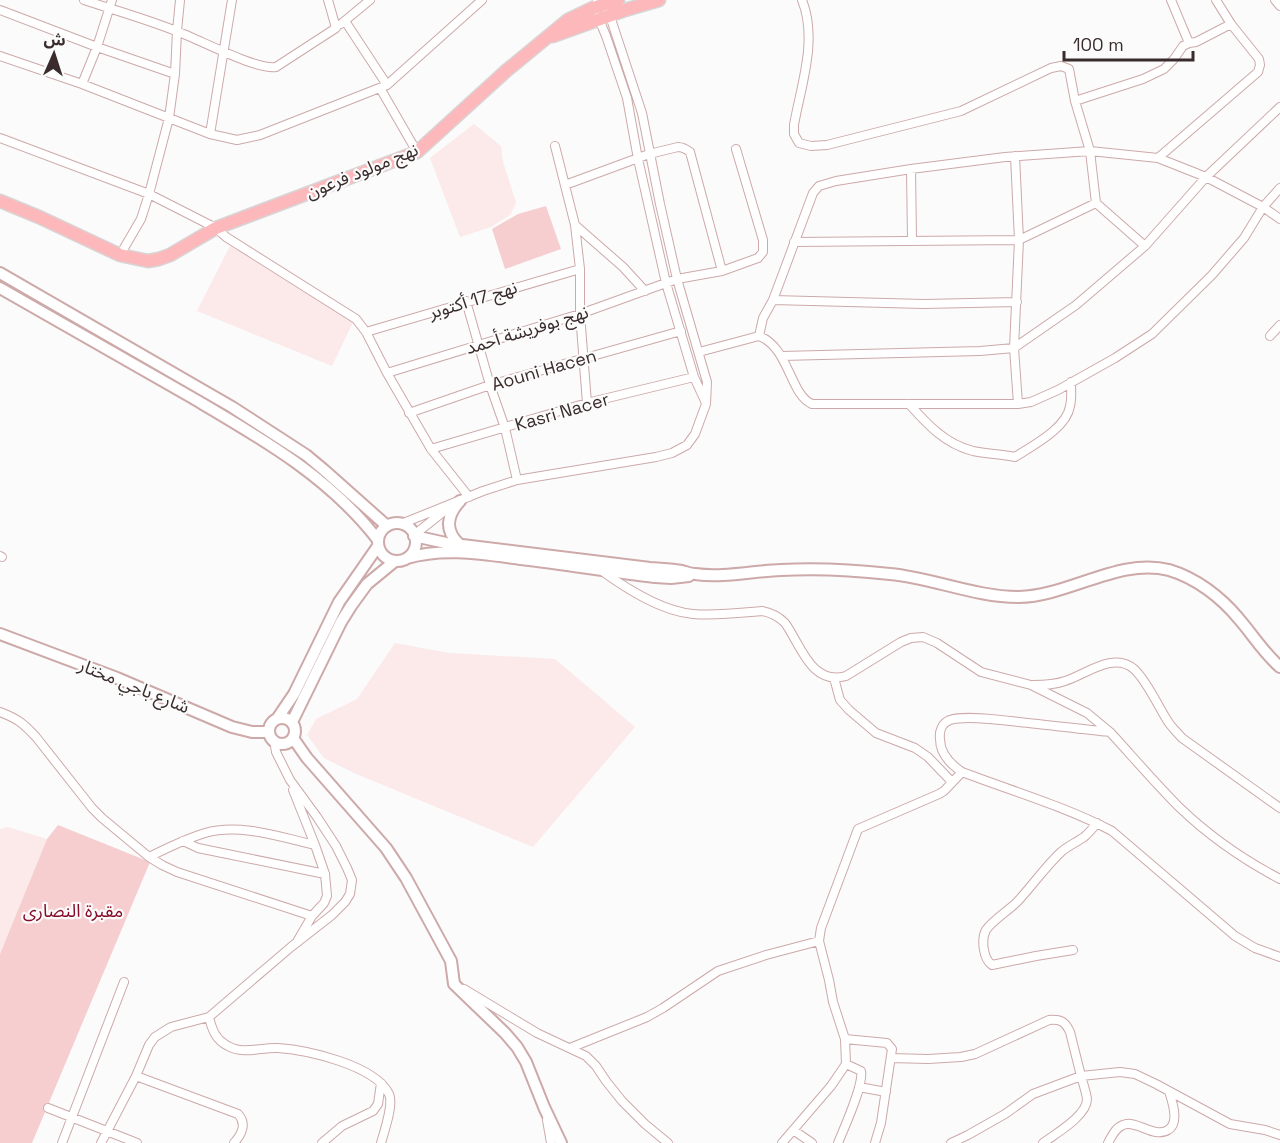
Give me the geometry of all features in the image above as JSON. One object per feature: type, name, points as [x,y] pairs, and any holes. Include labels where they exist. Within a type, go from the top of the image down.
[{"type":"main road","name":"نهج مولود فرعون","points":[[0,201],[120,255],[148,261],[159,259],[216,228],[417,152],[506,71],[568,20],[605,5],[658,0]]},
{"type":"street","points":[[84,0],[177,31],[263,67],[274,68],[336,28],[370,0]]},
{"type":"street","points":[[82,84],[112,0]]},
{"type":"street","points":[[120,255],[141,219],[169,118],[175,74],[180,0]]},
{"type":"street","points":[[210,134],[232,0]]},
{"type":"street","points":[[328,0],[336,28]]},
{"type":"street","points":[[0,56],[82,84],[210,134],[237,140],[260,135],[383,87],[482,0]]},
{"type":"street","points":[[802,0],[808,24],[809,47],[794,125],[794,134],[799,143],[811,146],[827,145],[961,111],[1051,68],[1065,67],[1069,69],[1075,101],[1090,151],[1096,203],[1145,246]]},
{"type":"street","points":[[1171,0],[1189,43]]},
{"type":"street","points":[[1158,158],[1258,72],[1259,59],[1231,24],[1216,0]]},
{"type":"street","points":[[1275,0],[1280,6]]},
{"type":"street","points":[[291,947],[300,938],[312,915],[324,903],[327,896],[325,874],[290,780],[276,752],[271,724],[294,694],[339,602],[378,543],[383,530],[392,524],[401,524],[517,480],[672,453],[687,445],[695,434],[706,404],[707,382],[677,279],[642,113],[605,5]]},
{"type":"street","points":[[605,5],[666,283],[694,377],[706,404]]},
{"type":"street","points":[[0,10],[175,74]]},
{"type":"street","points":[[345,21],[417,152]]},
{"type":"street","points":[[1075,101],[1143,79],[1164,69],[1183,46],[1231,24]]},
{"type":"street","points":[[782,356],[981,351],[1014,348],[1076,305],[1145,246],[1206,177],[1280,106]]},
{"type":"street","points":[[0,138],[149,194],[216,228],[226,237],[356,319],[366,332],[387,373],[461,500]]},
{"type":"street","points":[[555,146],[574,225],[580,269],[580,314],[587,403]]},
{"type":"street","points":[[565,185],[649,154],[682,147],[690,152],[722,271]]},
{"type":"street","name":"نهج بوفريشة أحمد","points":[[387,373],[580,314],[677,279],[722,271],[758,258],[762,255],[764,240],[736,149]]},
{"type":"street","points":[[759,336],[763,318],[773,300],[813,193],[819,186],[836,181],[1015,156],[1090,151],[1158,158],[1206,177],[1263,207],[1280,219]]},
{"type":"street","points":[[1015,156],[1019,240],[1014,348],[1018,404]]},
{"type":"street","points":[[911,169],[912,240]]},
{"type":"street","points":[[699,352],[759,336],[768,339],[782,356],[803,398],[809,403],[1018,404],[1030,402],[1115,358],[1152,334],[1212,275],[1244,238],[1263,207],[1280,188]]},
{"type":"street","points":[[794,242],[1019,240],[1096,203]]},
{"type":"street","points":[[574,225],[623,267],[645,291]]},
{"type":"street","name":"نهج 17 أكتوبر","points":[[366,332],[580,269]]},
{"type":"street","points":[[0,273],[232,407],[306,455],[387,526]]},
{"type":"street","points":[[0,288],[277,448],[309,471],[358,515],[386,557],[401,559],[433,552],[473,553],[600,567],[631,591],[678,611],[706,615],[762,611],[771,613],[785,622],[813,668],[822,675],[834,678],[852,674],[906,640],[923,637],[937,643],[981,672],[1031,685],[1087,713],[1110,732],[1198,824],[1253,865],[1280,879]]},
{"type":"street","points":[[773,300],[924,304],[1017,302]]},
{"type":"street","points":[[466,301],[505,428],[517,480]]},
{"type":"street","points":[[1270,336],[1280,325]]},
{"type":"street","name":"Aouni Hacen","points":[[410,412],[490,385],[681,331]]},
{"type":"street","name":"Kasri Nacer","points":[[431,449],[587,403],[694,377]]},
{"type":"street","points":[[909,404],[941,436],[958,446],[1015,457],[1044,438],[1067,416],[1070,408],[1071,382]]},
{"type":"street","points":[[414,535],[461,500]]},
{"type":"street","points":[[459,544],[451,534],[449,521],[461,500]]},
{"type":"street","points":[[292,722],[341,622],[355,599],[376,575],[411,554],[416,542],[414,535],[401,524]]},
{"type":"street","points":[[414,535],[665,578],[681,578],[694,574],[726,575],[814,569],[872,572],[918,578],[982,593],[1018,597],[1054,593],[1123,570],[1142,567],[1169,570],[1195,581],[1219,598],[1280,667]]},
{"type":"street","name":"شارع باجي مختار","points":[[0,634],[117,678],[232,727],[272,736]]},
{"type":"street","points":[[1031,685],[1052,685],[1067,681],[1105,664],[1123,664],[1134,668],[1169,723],[1182,738],[1280,808]]},
{"type":"street","points":[[834,678],[840,700],[849,710],[876,733],[915,748],[952,782]]},
{"type":"street","points":[[0,712],[17,718],[26,726],[92,808],[149,857],[177,872],[312,915]]},
{"type":"street","points":[[272,736],[277,743],[286,743],[293,738],[295,730],[292,722],[285,718],[277,719]]},
{"type":"street","points":[[1110,732],[984,718],[948,721],[941,730],[940,741],[942,751],[953,766],[962,772],[1097,823],[1112,831],[1235,936],[1255,948],[1280,957]]},
{"type":"street","points":[[293,738],[307,758],[393,858],[452,961],[454,984],[517,1047],[526,1062],[561,1143]]},
{"type":"street","points":[[782,1143],[831,1086],[846,1064],[845,1039],[833,1002],[819,941],[821,928],[858,829],[939,794],[962,772]]},
{"type":"street","points":[[100,1143],[155,1037],[171,1027],[208,1017],[322,924],[340,908],[351,894],[352,880],[336,846],[290,780]]},
{"type":"street","points":[[1073,950],[992,965],[986,958],[983,942],[988,928],[1017,902],[1063,850],[1087,835],[1097,823]]},
{"type":"street","points":[[149,857],[183,841],[224,830],[260,832],[315,845]]},
{"type":"street","points":[[183,841],[198,848],[325,874]]},
{"type":"street","points":[[570,1048],[647,1017],[718,971],[819,941]]},
{"type":"street","points":[[62,1143],[124,982]]},
{"type":"street","points":[[454,984],[537,1033],[586,1056],[622,1101],[668,1143]]},
{"type":"street","points":[[208,1017],[213,1032],[229,1047],[240,1051],[264,1048],[299,1050],[328,1057],[364,1072],[381,1083],[390,1095],[381,1143]]},
{"type":"street","points":[[891,1058],[928,1059],[975,1054],[1048,1020],[1063,1021],[1070,1032],[1087,1100],[1083,1111],[1076,1119],[1043,1143]]},
{"type":"street","points":[[845,1039],[887,1043],[891,1049],[881,1123],[875,1143]]},
{"type":"street","points":[[838,1143],[862,1075],[861,1071],[846,1064]]},
{"type":"street","points":[[951,1143],[1005,1114],[1033,1094],[1081,1076],[1120,1072],[1135,1074],[1230,1124],[1280,1135]]},
{"type":"street","points":[[136,1076],[237,1114],[243,1124],[240,1137],[234,1143]]},
{"type":"street","points":[[322,1143],[342,1126],[373,1111],[378,1104],[381,1083]]},
{"type":"street","points":[[859,1087],[886,1092]]},
{"type":"street","points":[[1108,1143],[1114,1132],[1122,1125],[1127,1124],[1155,1132],[1171,1129],[1174,1125],[1174,1116],[1169,1091]]},
{"type":"street","points":[[544,1107],[551,1143]]},
{"type":"street","points":[[48,1108],[137,1143]]},
{"type":"street","points":[[793,1131],[812,1143]]},
{"type":"shaded area","points":[[474,124],[501,146],[503,162],[516,202],[511,214],[491,227],[460,237],[430,158]]},
{"type":"shaded area","points":[[230,246],[355,318],[332,366],[197,311]]},
{"type":"shaded area","points":[[395,643],[449,653],[555,659],[635,727],[533,847],[354,773],[324,758],[307,735],[316,719],[357,699]]},
{"type":"shaded area","points":[[8,827],[47,839],[0,954],[0,829]]},
{"type":"green space","points":[[546,206],[561,249],[505,269],[492,229],[518,214]]},
{"type":"green space","name":"مقبرة النصارى","points":[[58,825],[150,862],[32,1143],[0,1143],[0,954],[47,839]]}]
